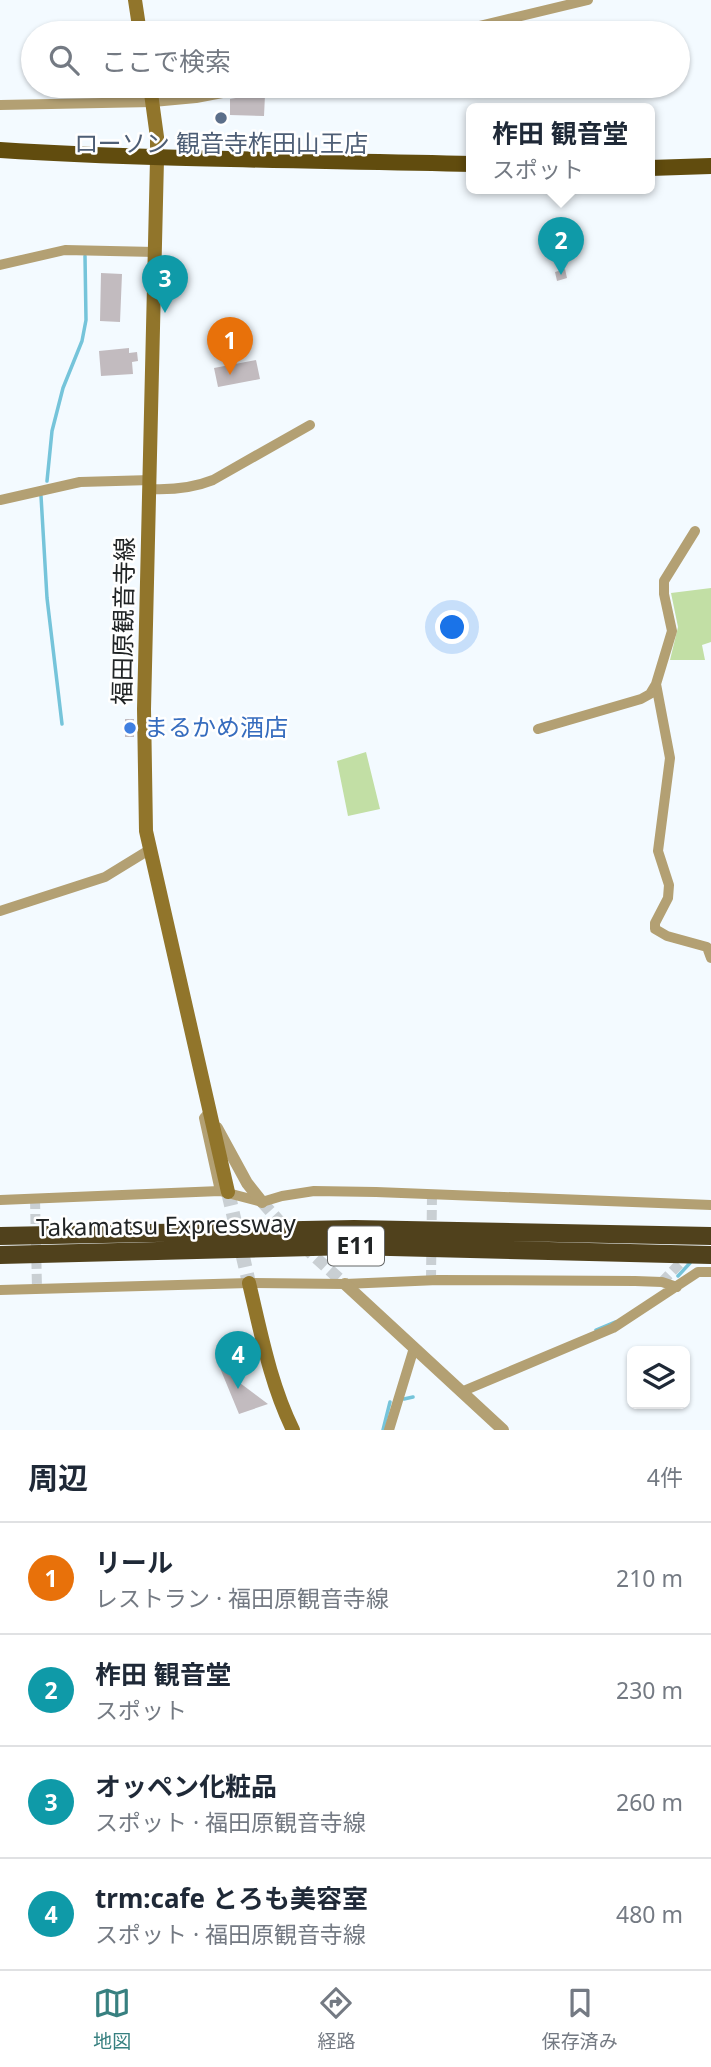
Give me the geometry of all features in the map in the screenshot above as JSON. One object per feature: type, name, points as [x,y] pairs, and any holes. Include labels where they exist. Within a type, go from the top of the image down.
[{"type":"highway","points":[[0,150],[157,159],[466,164]]},
{"type":"highway","points":[[655,168],[711,166]]},
{"type":"highway","name":"Takamatsu Expressway","points":[[0,1237],[354,1229],[711,1236]]},
{"type":"highway","name":"Takamatsu Expressway","points":[[0,1255],[66,1251],[351,1246],[711,1255]]},
{"type":"main road","points":[[135,0],[138,21]]},
{"type":"main road","name":"福田原観音寺線","points":[[152,98],[157,159],[144,792],[149,850],[213,1118],[224,1191]]},
{"type":"main road","points":[[249,1283],[271,1377],[293,1430]]},
{"type":"street","points":[[500,21],[587,0]]},
{"type":"street","points":[[0,105],[153,102],[195,98]]},
{"type":"street","points":[[0,265],[65,250],[155,252]]},
{"type":"street","points":[[0,500],[80,482],[150,485],[166,490],[198,486],[310,425]]},
{"type":"street","points":[[538,729],[650,694],[656,684],[672,631],[664,581],[695,531]]},
{"type":"street","points":[[656,684],[670,758],[658,851],[669,885],[668,898],[655,923],[656,929],[667,936],[708,947],[711,958]]},
{"type":"street","points":[[0,911],[104,877],[149,850]]},
{"type":"street","points":[[213,1118],[247,1183],[262,1202]]},
{"type":"street","points":[[0,1200],[224,1191],[262,1202],[314,1191],[711,1205]]},
{"type":"street","points":[[461,1392],[613,1328],[698,1272],[711,1272]]},
{"type":"street","points":[[0,1290],[438,1280],[635,1281],[662,1282],[677,1287]]},
{"type":"street","points":[[345,1283],[503,1430]]},
{"type":"street","points":[[389,1430],[414,1348]]},
{"type":"green space","points":[[711,588],[711,642],[702,645],[705,660],[670,660],[678,627],[671,593]]},
{"type":"green space","points":[[366,752],[380,809],[348,816],[337,761]]},
{"type":"building","points":[[265,98],[264,116],[230,115],[230,99]]},
{"type":"building","points":[[565,269],[567,278],[557,281],[555,272]]},
{"type":"building","points":[[101,273],[122,274],[120,322],[100,321]]},
{"type":"building","points":[[129,348],[129,353],[137,352],[138,361],[132,362],[133,374],[101,376],[99,351]]},
{"type":"building","points":[[256,360],[260,379],[218,387],[214,368]]},
{"type":"building","name":"まるかめ酒店","points":[[125,719],[134,719],[134,737],[125,737]]},
{"type":"building","points":[[220,1368],[268,1404],[239,1414]]},
{"type":"waterway","points":[[47,481],[52,431],[63,388],[82,341],[86,320],[85,256]]},
{"type":"waterway","points":[[41,496],[47,598],[62,724]]},
{"type":"waterway","points":[[678,1276],[690,1263]]},
{"type":"waterway","points":[[596,1330],[615,1322]]},
{"type":"waterway","points":[[404,1399],[413,1397]]},
{"type":"waterway","points":[[383,1430],[390,1402]]},
{"type":"tunnel","points":[[228,1192],[249,1283]]},
{"type":"tunnel","points":[[431,1280],[432,1195]]},
{"type":"tunnel","points":[[35,1199],[37,1289]]},
{"type":"tunnel","points":[[262,1202],[290,1233]]},
{"type":"tunnel","points":[[303,1246],[345,1284]]},
{"type":"tunnel","points":[[662,1282],[689,1254]]},
{"type":"place","name":"ローソン 観音寺柞田山王店","points":[[221,118]]},
{"type":"place","name":"柞田 観音堂","points":[[561,275]]},
{"type":"place","name":"オッペン化粧品","points":[[165,313]]},
{"type":"place","name":"リール","points":[[230,375]]},
{"type":"place","name":"まるかめ酒店","points":[[130,728]]},
{"type":"place","name":"trm:cafe とろも美容室","points":[[238,1389]]}]
